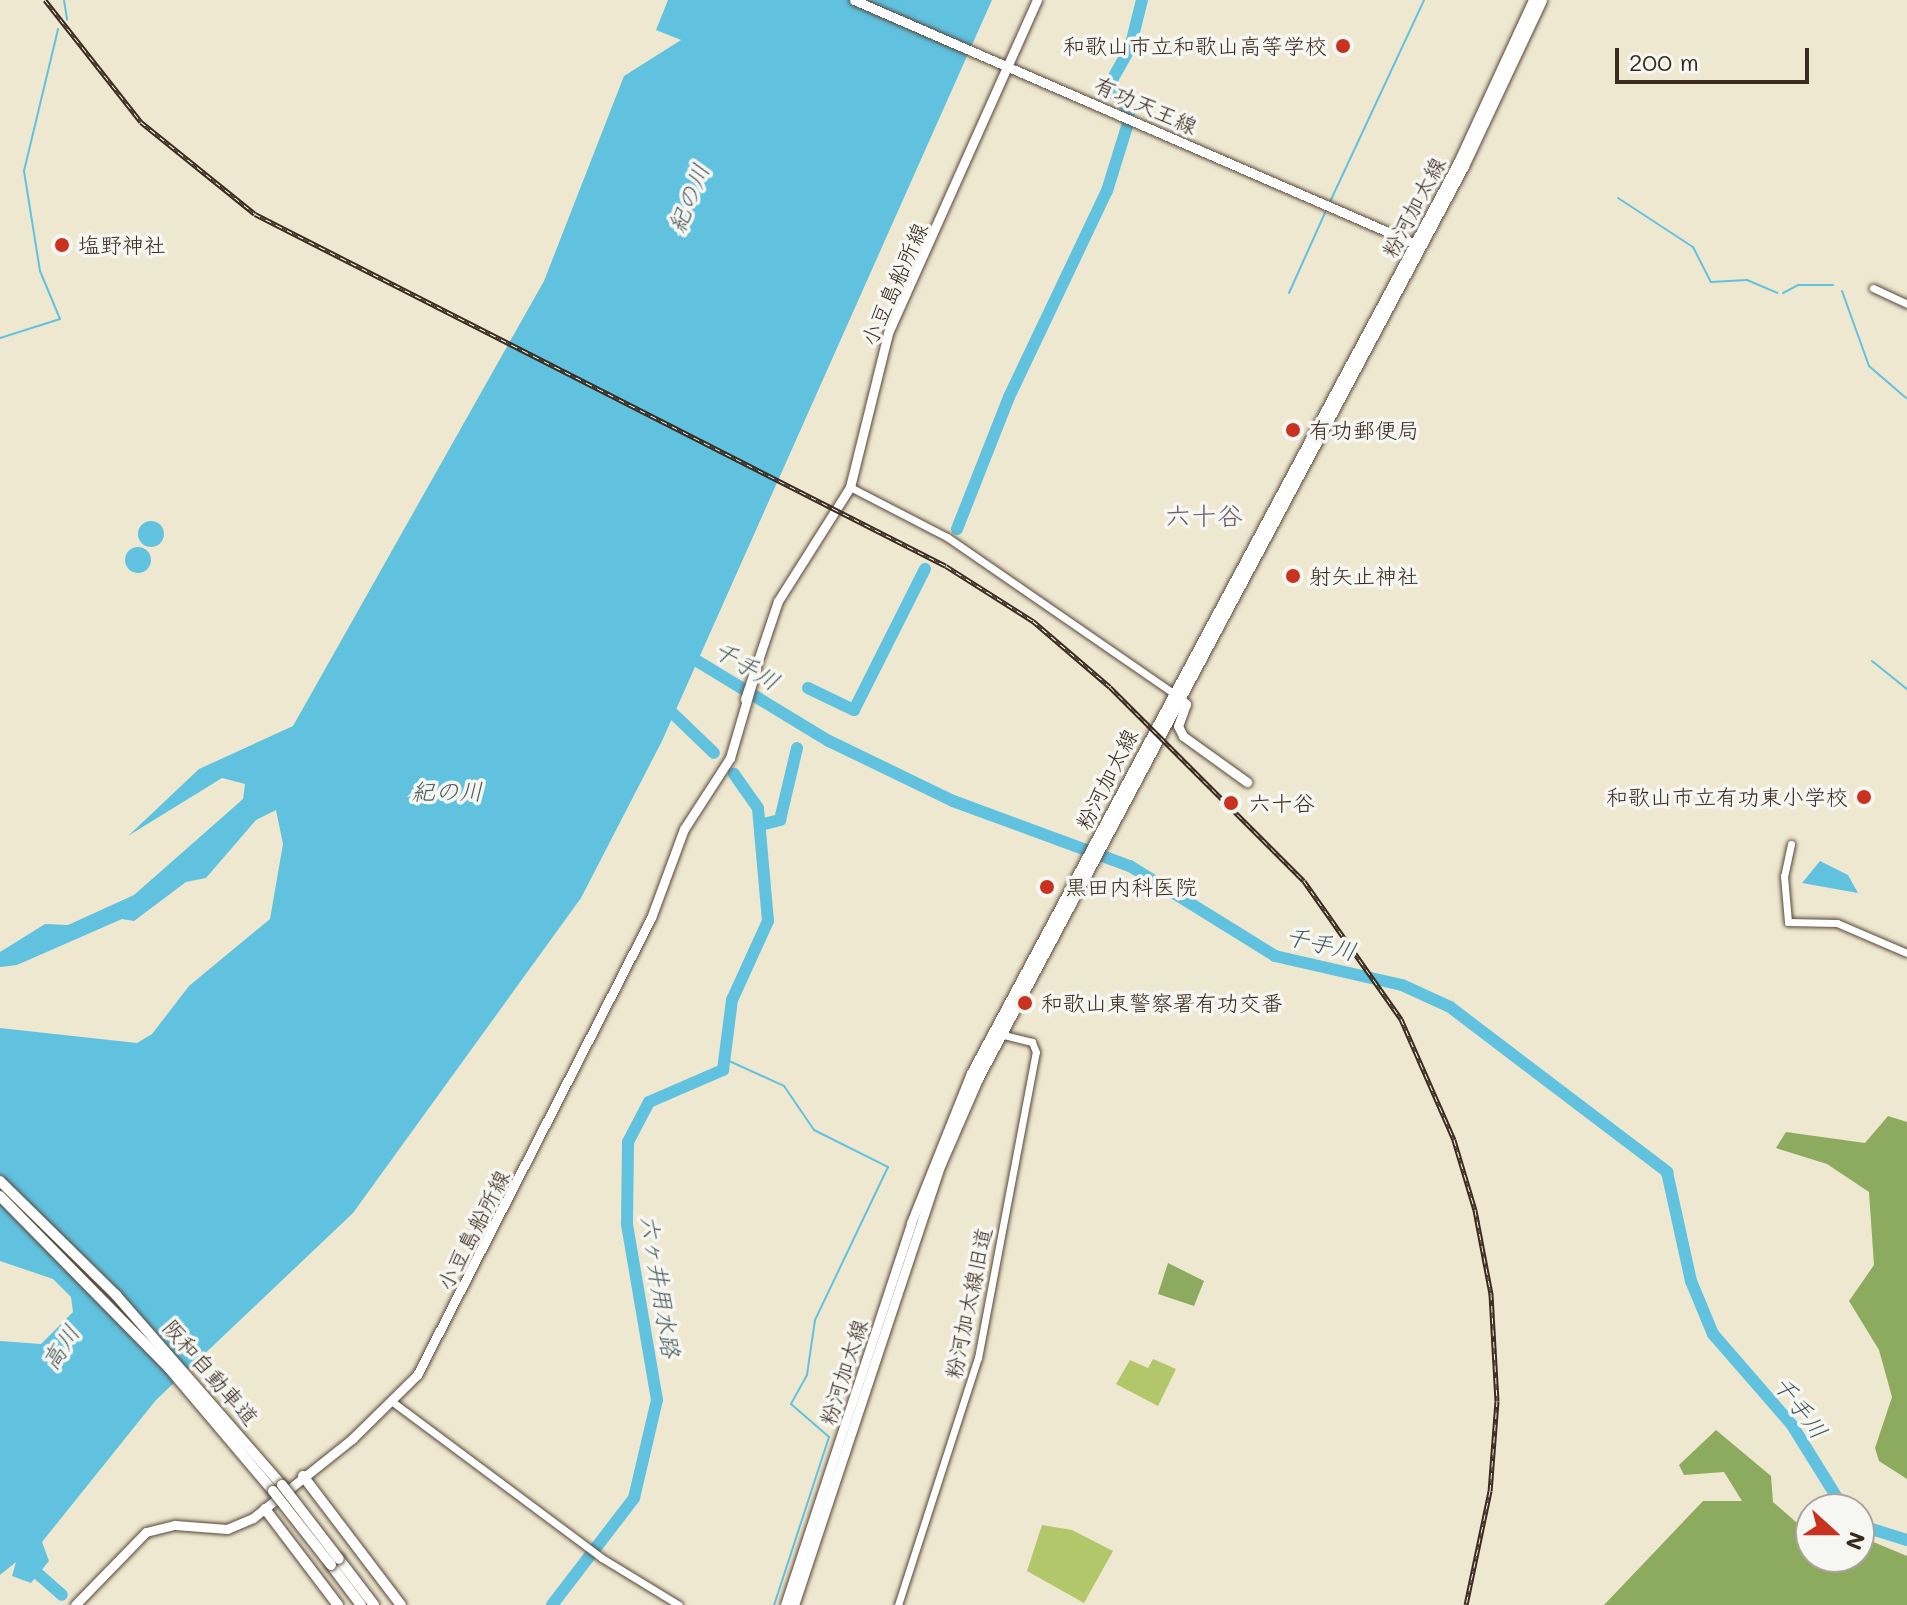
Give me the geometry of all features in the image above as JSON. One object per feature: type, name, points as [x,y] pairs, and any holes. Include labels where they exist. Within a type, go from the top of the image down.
[{"type":"highway","name":"阪和自動車道","points":[[0,1181],[116,1295],[278,1488],[335,1562],[374,1605]]},
{"type":"highway","name":"阪和自動車道","points":[[0,1196],[107,1301],[256,1462]]},
{"type":"highway","points":[[303,1476],[401,1605]]},
{"type":"highway","points":[[265,1509],[338,1605]]},
{"type":"highway","name":"阪和自動車道","points":[[335,1562],[361,1605]]},
{"type":"main road","name":"有功天王線","points":[[854,0],[1417,245]]},
{"type":"main road","name":"小豆島船所線","points":[[75,1605],[146,1532],[175,1525],[227,1529],[265,1509],[394,1403],[428,1359],[651,918],[684,829],[730,758],[778,601],[850,487],[888,333],[1005,64],[1037,0]]},
{"type":"main road","name":"粉河加太線","points":[[1417,245],[1533,0]]},
{"type":"main road","name":"粉河加太線","points":[[785,1605],[932,1163],[997,1033],[1417,245],[1542,0]]},
{"type":"main road","points":[[1177,695],[1183,736],[1247,782]]},
{"type":"main road","name":"粉河加太線","points":[[794,1605],[941,1164],[997,1033]]},
{"type":"street","points":[[1873,288],[1907,304]]},
{"type":"street","points":[[850,487],[947,537],[1177,695]]},
{"type":"street","points":[[1791,844],[1784,876],[1788,922],[1837,923],[1907,953]]},
{"type":"street","name":"粉河加太線旧道","points":[[898,1605],[978,1358],[1036,1052],[1032,1042],[997,1033]]},
{"type":"street","points":[[394,1403],[602,1558],[679,1605]]},
{"type":"green space","points":[[1888,1116],[1907,1122],[1907,1479],[1879,1461],[1875,1448],[1892,1397],[1879,1350],[1849,1301],[1874,1265],[1869,1192],[1827,1164],[1776,1148],[1786,1132],[1865,1143]]},
{"type":"green space","points":[[1168,1263],[1204,1281],[1194,1306],[1158,1294]]},
{"type":"green space","points":[[1153,1359],[1176,1369],[1158,1406],[1116,1384],[1130,1360],[1148,1368]]},
{"type":"green space","points":[[1716,1430],[1771,1476],[1773,1502],[1795,1521],[1795,1573],[1875,1573],[1875,1543],[1907,1556],[1907,1605],[1604,1605],[1703,1501],[1742,1501],[1724,1472],[1684,1475],[1679,1465]]},
{"type":"green space","points":[[1042,1525],[1072,1530],[1113,1551],[1084,1603],[1027,1571]]},
{"type":"water","name":"紀の川","points":[[668,0],[992,0],[662,741],[581,898],[353,1213],[156,1400],[42,1542],[49,1561],[31,1583],[12,1576],[16,1562],[0,1575],[0,1341],[41,1344],[73,1312],[71,1297],[53,1279],[0,1261],[0,1028],[137,1043],[152,1034],[189,986],[270,919],[283,844],[276,810],[256,820],[206,878],[186,882],[134,921],[122,919],[17,965],[0,967],[0,952],[45,924],[68,925],[134,895],[243,799],[245,784],[222,778],[128,836],[199,769],[293,726],[544,281],[624,76],[681,40],[656,30]]},
{"type":"water","points":[[151,521],[160,525],[164,534],[160,543],[151,547],[142,543],[138,534],[142,525]]},
{"type":"water","points":[[138,547],[147,551],[151,560],[147,569],[138,573],[129,569],[125,560],[129,551]]},
{"type":"water","points":[[1820,861],[1848,875],[1858,893],[1802,883]]},
{"type":"waterway","points":[[64,0],[67,20]]},
{"type":"waterway","points":[[1130,111],[1108,87],[1130,48],[1142,0]]},
{"type":"waterway","points":[[1329,204],[1424,0]]},
{"type":"waterway","points":[[0,338],[60,319],[40,271],[24,171],[58,29]]},
{"type":"waterway","points":[[957,529],[1009,397],[1107,191],[1129,120]]},
{"type":"waterway","points":[[1618,198],[1693,247],[1711,282],[1747,280],[1777,293]]},
{"type":"waterway","points":[[1289,293],[1325,213]]},
{"type":"waterway","points":[[1783,293],[1798,285],[1833,285]]},
{"type":"waterway","points":[[1842,291],[1869,366],[1906,398]]},
{"type":"waterway","points":[[808,688],[854,710],[925,569]]},
{"type":"waterway","name":"千手川","points":[[684,653],[829,741],[953,801],[1130,866],[1275,956],[1402,985],[1450,1007],[1667,1172],[1691,1281],[1713,1334],[1792,1425],[1834,1493]]},
{"type":"waterway","points":[[1872,661],[1907,689]]},
{"type":"waterway","name":"六ヶ井用水路","points":[[662,703],[714,753]]},
{"type":"waterway","points":[[760,825],[780,820],[797,748]]},
{"type":"waterway","name":"六ヶ井用水路","points":[[552,1605],[634,1498],[657,1400],[627,1224],[628,1142],[649,1102],[723,1070],[732,1000],[768,921],[758,808],[734,774]]},
{"type":"waterway","points":[[727,1060],[784,1086],[814,1130],[888,1167],[815,1320],[807,1375],[791,1404],[829,1437],[774,1605]]},
{"type":"waterway","name":"千手川","points":[[1875,1530],[1907,1540]]},
{"type":"waterway","name":"高川","points":[[28,1565],[62,1595]]},
{"type":"railway","points":[[45,0],[141,122],[255,214],[946,566],[1033,621],[1110,687],[1304,881],[1401,1019],[1454,1140],[1475,1210],[1491,1294],[1497,1401],[1490,1491],[1466,1605]]},
{"type":"place","name":"和歌山市立和歌山高等学校","points":[[1343,46]]},
{"type":"place","name":"塩野神社","points":[[62,245]]},
{"type":"place","name":"有功郵便局","points":[[1293,430]]},
{"type":"place","name":"射矢止神社","points":[[1293,576]]},
{"type":"place","name":"和歌山市立有功東小学校","points":[[1864,797]]},
{"type":"place","name":"六十谷","points":[[1231,803]]},
{"type":"place","name":"黒田内科医院","points":[[1047,887]]},
{"type":"place","name":"和歌山東警察署有功交番","points":[[1025,1003]]},
{"type":"district","name":"六十谷","points":[[1204,516]]}]
